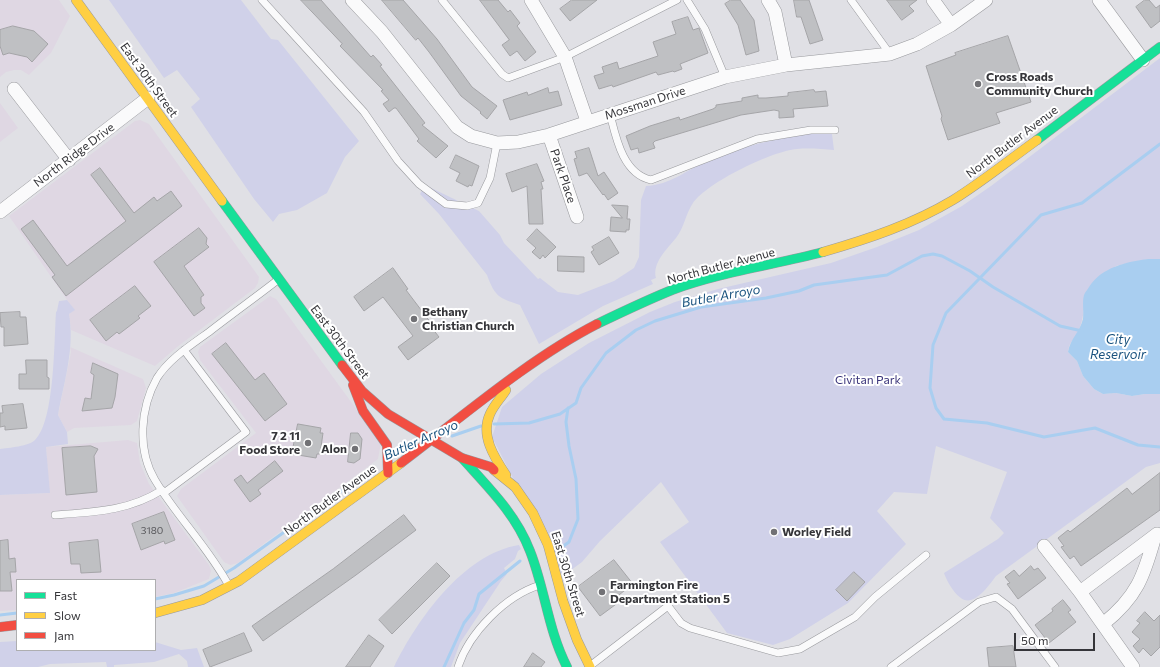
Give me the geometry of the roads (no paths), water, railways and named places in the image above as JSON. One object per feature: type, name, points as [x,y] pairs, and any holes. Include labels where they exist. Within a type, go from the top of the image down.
[{"type":"main road","name":"East 30th Street","points":[[76,0],[350,376],[378,406],[403,424],[462,458],[491,467],[515,487],[533,513],[548,545],[572,627],[590,667]]},
{"type":"main road","name":"North Butler Avenue","points":[[156,614],[186,606],[229,586],[279,553],[544,356],[582,332],[650,299],[701,281],[789,261],[859,241],[908,222],[938,208],[987,177],[1160,47]]},
{"type":"main road","points":[[350,376],[363,411],[387,446],[388,473]]},
{"type":"main road","points":[[514,378],[489,416],[487,432],[490,447],[496,461],[515,487]]},
{"type":"main road","points":[[462,458],[504,504],[516,522],[531,552],[550,627],[567,667]]},
{"type":"main road","points":[[0,627],[16,626]]},
{"type":"street","name":"Mossman Drive","points":[[352,0],[382,32],[457,127],[471,136],[497,143],[518,142],[549,135],[587,121],[725,77],[786,65],[890,54],[917,44],[951,25],[986,0]]},
{"type":"street","points":[[768,0],[774,12],[786,65]]},
{"type":"street","points":[[933,0],[951,25]]},
{"type":"street","points":[[1099,0],[1143,60]]},
{"type":"street","points":[[533,1],[565,57],[587,121]]},
{"type":"street","points":[[14,89],[69,160]]},
{"type":"street","name":"North Ridge Drive","points":[[0,212],[148,98]]},
{"type":"street","name":"Park Place","points":[[549,135],[577,217]]},
{"type":"street","points":[[1080,592],[1158,534]]},
{"type":"street","points":[[1104,624],[1114,615],[1140,582],[1158,534]]},
{"type":"street","points":[[1044,546],[1104,624],[1133,667]]},
{"type":"lane","points":[[262,0],[364,112],[398,161],[419,184],[446,204],[467,206],[478,203],[490,178],[497,143]]},
{"type":"lane","points":[[442,0],[502,74],[508,78],[565,57],[677,0]]},
{"type":"lane","points":[[687,0],[705,29],[725,77]]},
{"type":"lane","points":[[851,0],[890,54]]},
{"type":"lane","points":[[610,114],[616,137],[629,165],[643,178],[651,180],[757,139],[811,130],[835,130]]},
{"type":"lane","points":[[229,586],[215,562],[155,480],[147,460],[143,441],[144,420],[149,398],[158,378],[184,350],[279,279]]},
{"type":"lane","points":[[55,515],[110,511],[146,500],[163,492],[246,432],[184,350]]},
{"type":"lane","points":[[590,667],[668,606],[681,623],[690,628],[778,653],[800,649],[855,617],[875,597],[926,555]]},
{"type":"lane","points":[[458,667],[461,656],[478,629],[517,595],[540,585]]},
{"type":"lane","points":[[891,667],[979,602],[996,597],[1012,608],[1055,667]]},
{"type":"water","name":"City Reservoir","points":[[1148,259],[1160,259],[1160,394],[1132,396],[1116,393],[1103,394],[1094,389],[1083,376],[1077,361],[1068,352],[1083,319],[1084,295],[1094,280],[1108,270],[1123,264]]},
{"type":"waterway","points":[[1160,144],[1082,203],[1041,215],[946,313],[933,345],[930,388],[936,408],[944,419],[987,423],[1044,437],[1095,428],[1138,445],[1160,447]]},
{"type":"waterway","name":"Butler Arroyo","points":[[494,424],[529,423],[560,414],[576,403],[581,388],[606,353],[636,330],[655,321],[701,307],[766,298],[799,291],[814,285],[887,275],[922,256],[933,254],[942,256],[970,271],[993,287],[1060,326],[1082,331]]},
{"type":"waterway","points":[[562,547],[569,542],[578,519],[576,479],[566,422],[568,408]]},
{"type":"waterway","name":"Butler Arroyo","points":[[452,436],[481,426]]},
{"type":"waterway","name":"Butler Arroyo","points":[[156,599],[204,586],[234,568],[357,480],[374,472]]},
{"type":"waterway","points":[[444,667],[464,623],[474,610],[479,594],[520,561]]},
{"type":"waterway","name":"Butler Arroyo","points":[[0,615],[16,613]]},
{"type":"place","name":"Cross Roads Community Church","points":[[978,84]]},
{"type":"place","name":"Bethany Christian Church","points":[[414,319]]},
{"type":"place","name":"7 2 11 Food Store","points":[[308,443]]},
{"type":"place","name":"Alon","points":[[355,449]]},
{"type":"place","name":"Worley Field","points":[[774,532]]},
{"type":"place","name":"Farmington Fire Department Station 5","points":[[602,592]]},
{"type":"park label","name":"Civitan Park","points":[[868,380]]}]
